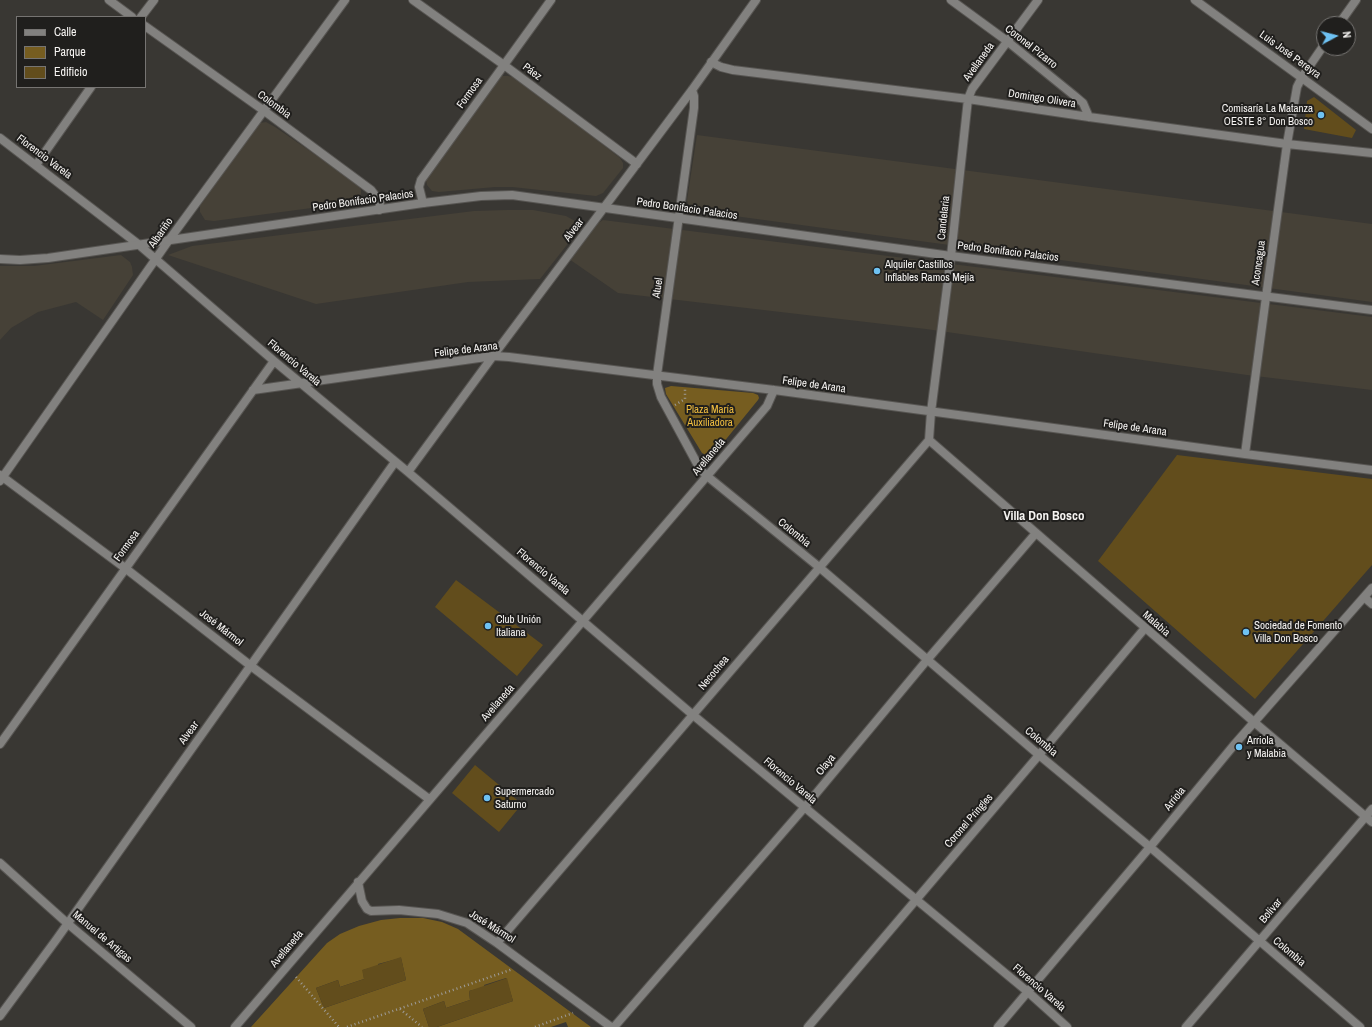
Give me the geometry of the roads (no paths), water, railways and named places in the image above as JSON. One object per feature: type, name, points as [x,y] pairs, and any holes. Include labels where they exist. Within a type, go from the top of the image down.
[{"type":"street","points":[[109,0],[131,16]]},
{"type":"street","points":[[142,16],[154,0]]},
{"type":"street","name":"Albariño","points":[[1,477],[169,240],[345,0]]},
{"type":"street","name":"Páez","points":[[413,0],[504,65],[637,164]]},
{"type":"street","name":"Formosa","points":[[422,203],[419,187],[421,180],[551,0]]},
{"type":"street","name":"Alvear","points":[[408,472],[692,90],[756,0]]},
{"type":"street","name":"Coronel Pizarro","points":[[951,0],[1007,41],[1084,103],[1089,117]]},
{"type":"street","name":"Avellaneda","points":[[968,99],[972,89],[1038,0]]},
{"type":"street","name":"Luis José Pereyra","points":[[1195,0],[1372,129]]},
{"type":"street","points":[[1345,16],[1356,0]]},
{"type":"street","name":"Colombia","points":[[146,27],[263,110],[371,190],[380,202],[379,210]]},
{"type":"street","points":[[1302,77],[1316,56]]},
{"type":"street","name":"Domingo Olivera","points":[[711,62],[721,67],[733,70],[968,99],[1287,144],[1372,153]]},
{"type":"street","name":"Aconcagua","points":[[1245,454],[1287,144],[1297,88],[1302,77]]},
{"type":"street","points":[[36,165],[90,88]]},
{"type":"street","name":"Atuel","points":[[692,90],[694,96],[694,108],[656,375],[661,397],[700,469],[707,476]]},
{"type":"street","name":"Candelaria","points":[[931,412],[951,256],[968,99]]},
{"type":"street","name":"Florencio Varela","points":[[0,138],[138,244],[300,383],[584,620],[693,715],[1028,992],[1067,1027]]},
{"type":"street","name":"Pedro Bonifacio Palacios","points":[[0,259],[36,259],[422,203],[481,196],[506,195],[951,256],[1372,310]]},
{"type":"street","name":"Felipe de Arana","points":[[253,390],[493,356],[509,356],[1372,470]]},
{"type":"street","name":"Formosa","points":[[0,744],[274,361]]},
{"type":"street","name":"Avellaneda","points":[[234,1027],[767,406],[774,390]]},
{"type":"street","points":[[928,440],[931,412]]},
{"type":"street","name":"Malabia","points":[[928,440],[1254,722],[1369,819]]},
{"type":"street","name":"Necochea","points":[[497,943],[928,440]]},
{"type":"street","name":"Alvear","points":[[0,1016],[395,462]]},
{"type":"street","name":"Colombia","points":[[707,476],[819,567],[927,660],[1150,846],[1360,1027]]},
{"type":"street","name":"José Mármol","points":[[1,477],[125,568],[251,666],[429,798]]},
{"type":"street","name":"Olaya","points":[[614,1027],[804,808],[927,660],[1036,533]]},
{"type":"street","name":"Arriola","points":[[998,1027],[1254,722],[1372,588]]},
{"type":"street","points":[[1364,597],[1372,604]]},
{"type":"street","name":"Coronel Pringles","points":[[808,1027],[1040,755],[1145,628]]},
{"type":"street","name":"Bolívar","points":[[1186,1027],[1260,941],[1369,819],[1372,810]]},
{"type":"street","name":"Manuel de Artigas","points":[[0,863],[67,923],[191,1027]]},
{"type":"street","name":"José Mármol","points":[[358,882],[362,901],[367,909],[371,911],[399,910],[438,914],[467,923],[497,943],[611,1027]]},
{"type":"place","name":"Comisaría La Matanza OESTE 8° Don Bosco","points":[[1321,115]]},
{"type":"place","name":"Alquiler Castillos Inflables Ramos Mejía","points":[[877,271]]},
{"type":"place","name":"Club Unión Italiana","points":[[488,626]]},
{"type":"place","name":"Sociedad de Fomento Villa Don Bosco","points":[[1246,632]]},
{"type":"place","name":"Arriola y Malabia","points":[[1239,747]]},
{"type":"place","name":"Supermercado Saturno","points":[[487,798]]},
{"type":"district","name":"Villa Don Bosco","points":[[1044,517]]},
{"type":"park label","name":"Plaza María Auxiliadora","points":[[710,416]]}]
